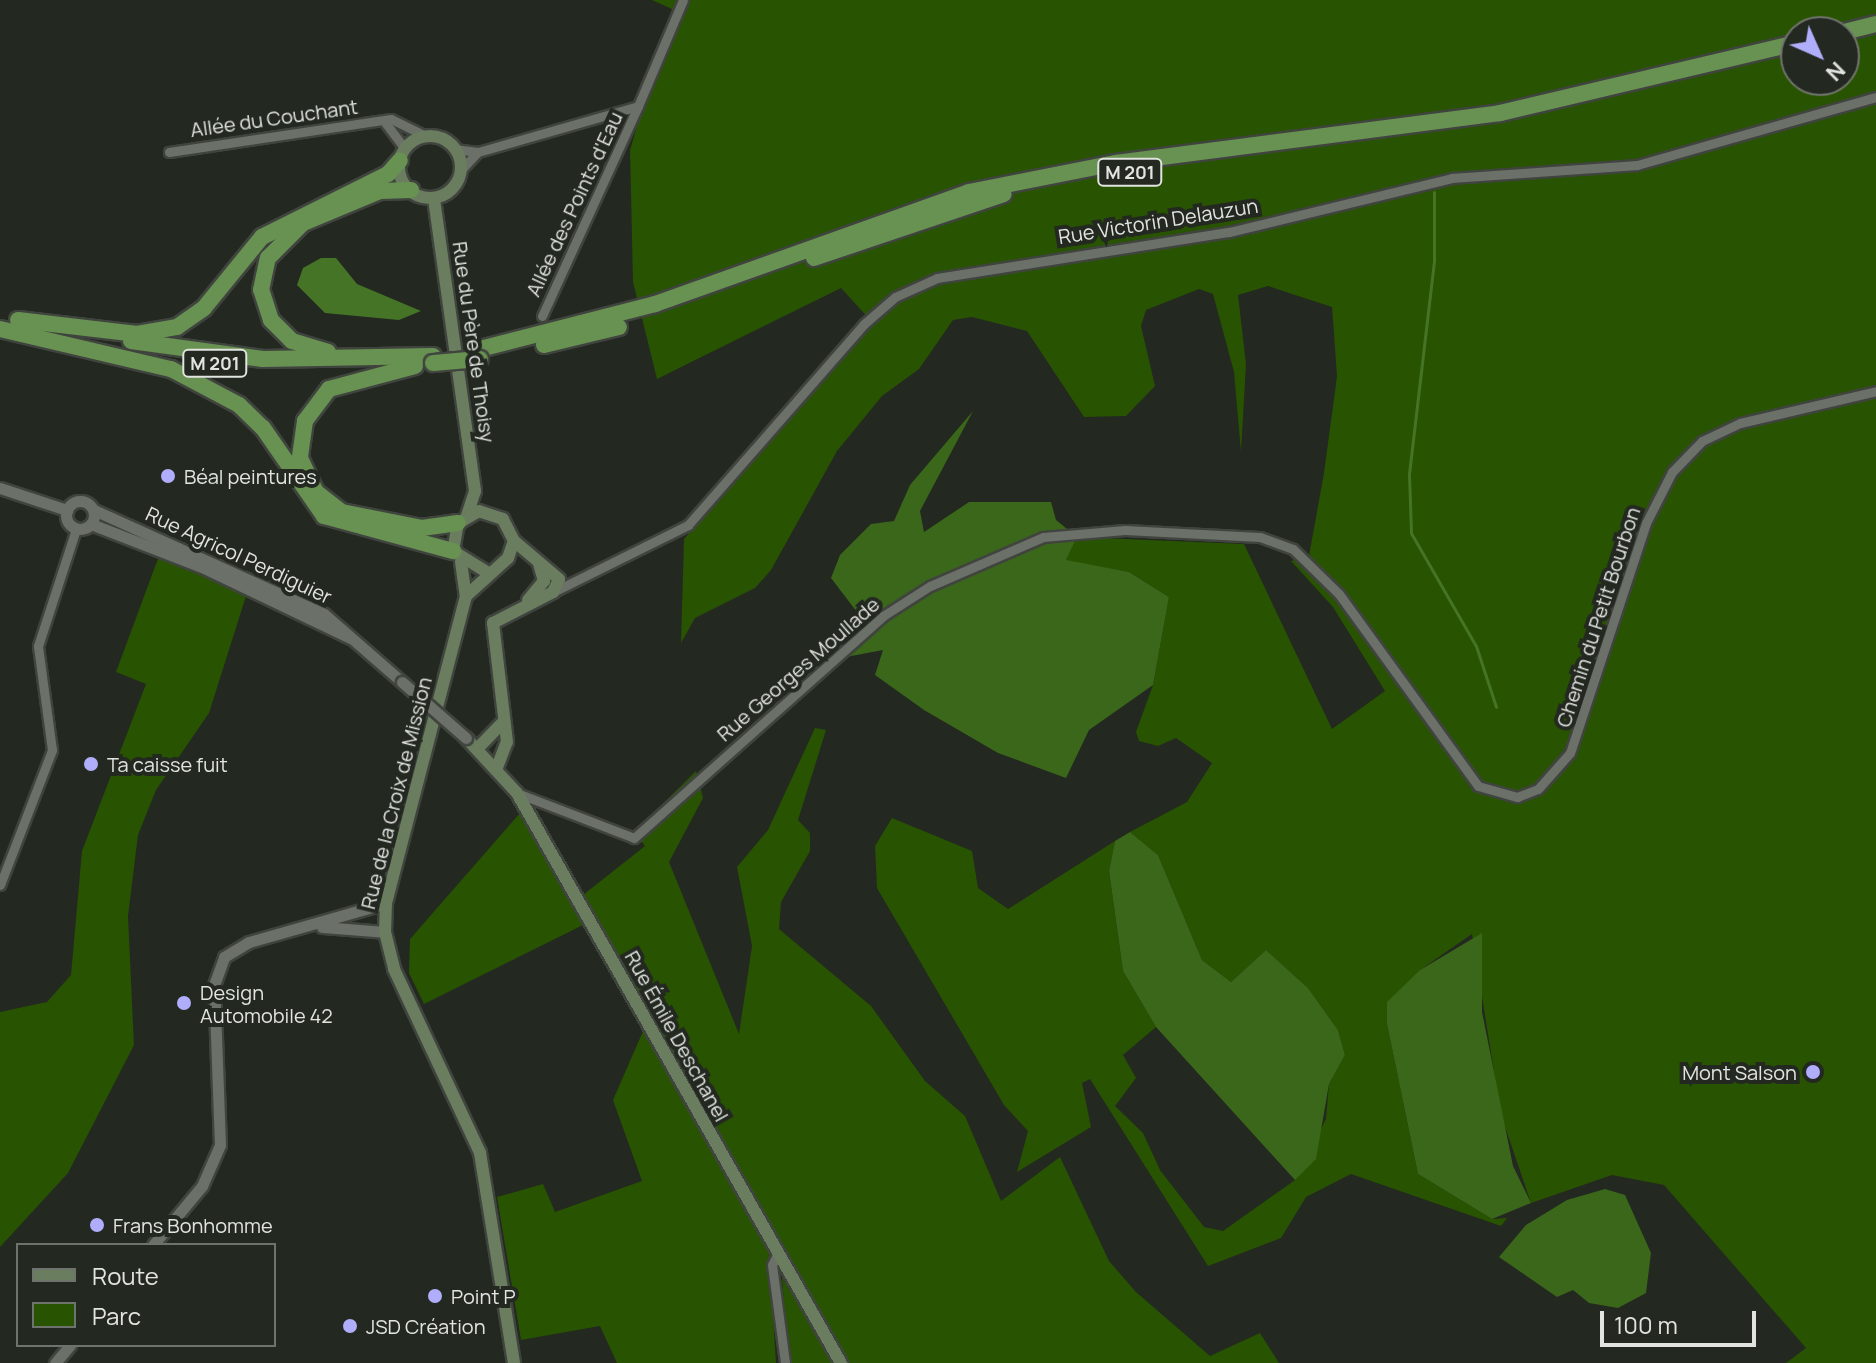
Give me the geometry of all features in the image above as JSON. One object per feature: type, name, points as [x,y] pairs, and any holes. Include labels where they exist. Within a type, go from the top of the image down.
[{"type":"highway","name":"M 201","points":[[478,354],[655,304],[969,192],[1116,163],[1500,113],[1780,47]]},
{"type":"highway","name":"M 201","points":[[0,328],[222,364],[433,359],[478,354],[604,332],[1010,193],[1448,132],[1780,56]]},
{"type":"highway","points":[[18,320],[137,334],[177,327],[204,308],[262,237],[388,174],[402,154]]},
{"type":"highway","points":[[405,359],[292,341],[271,320],[261,290],[268,258],[303,223],[380,191],[411,190]]},
{"type":"highway","name":"M 201","points":[[0,317],[263,359],[433,359]]},
{"type":"highway","points":[[0,328],[171,369],[255,420],[324,516],[457,557]]},
{"type":"highway","points":[[433,359],[329,389],[305,421],[300,458],[316,492],[342,512],[422,528],[463,519]]},
{"type":"main road","points":[[424,135],[454,149],[460,171],[450,190],[434,199],[411,190],[402,154],[424,135]]},
{"type":"main road","name":"Rue du Père de Thoisy","points":[[434,199],[475,491],[490,511],[510,527],[514,541],[534,560],[558,575],[553,592]]},
{"type":"main road","name":"Rue du Père de Thoisy","points":[[466,596],[457,557],[463,519],[475,491]]},
{"type":"main road","points":[[463,519],[490,511]]},
{"type":"main road","points":[[508,558],[514,541]]},
{"type":"main road","points":[[457,557],[486,572]]},
{"type":"main road","points":[[466,596],[486,572],[508,558],[534,560],[544,581],[522,607]]},
{"type":"main road","points":[[496,770],[507,742],[501,724],[493,623],[553,592]]},
{"type":"main road","name":"Rue de la Croix de Mission","points":[[466,596],[386,903],[385,932],[394,969],[480,1153],[510,1362]]},
{"type":"main road","points":[[477,749],[501,724]]},
{"type":"main road","name":"Rue Émile Deschanel","points":[[466,738],[517,793],[841,1363]]},
{"type":"street","points":[[454,149],[478,152],[638,106],[683,0]]},
{"type":"street","name":"Rue Victorin Delauzun","points":[[553,592],[688,525],[864,324],[895,297],[937,278],[1229,232],[1452,178],[1637,165],[1876,97]]},
{"type":"street","name":"Allée des Points d'Eau","points":[[542,316],[638,106]]},
{"type":"street","name":"Allée du Couchant","points":[[169,152],[384,121],[403,121],[424,135]]},
{"type":"street","name":"Allée du Couchant","points":[[384,121],[402,154]]},
{"type":"street","points":[[460,171],[478,152]]},
{"type":"street","name":"Chemin du Petit Bourbon","points":[[1125,530],[1260,537],[1293,549],[1339,594],[1478,786],[1517,797],[1538,789],[1570,753],[1646,523],[1672,472],[1702,441],[1740,423],[1876,391]]},
{"type":"street","name":"Rue Agricol Perdiguier","points":[[0,488],[67,510],[80,500],[94,510],[324,614],[361,643],[466,738]]},
{"type":"street","points":[[0,885],[52,750],[38,646],[76,529],[67,510]]},
{"type":"street","points":[[76,529],[91,524],[94,510]]},
{"type":"street","name":"Rue Agricol Perdiguier","points":[[91,524],[361,643]]},
{"type":"street","name":"Rue Georges Moullade","points":[[517,793],[634,838],[883,616],[930,586],[1043,537],[1125,530]]},
{"type":"street","points":[[155,1243],[202,1186],[220,1145],[216,969],[234,947],[309,928],[386,903]]},
{"type":"street","points":[[309,928],[385,932]]},
{"type":"street","points":[[778,1253],[772,1265],[785,1363]]},
{"type":"street","points":[[55,1363],[68,1347]]},
{"type":"green space","points":[[652,0],[1876,0],[1876,1363],[1786,1363],[1806,1348],[1664,1185],[1612,1175],[1531,1203],[1501,1115],[1472,934],[1420,970],[1387,1024],[1418,1174],[1492,1219],[1507,1218],[1501,1226],[1351,1174],[1306,1197],[1281,1238],[1208,1266],[1090,1079],[1082,1083],[1091,1127],[1017,1172],[1028,1131],[1004,1105],[877,888],[875,846],[892,818],[972,851],[978,888],[1008,909],[1115,841],[1109,871],[1123,971],[1156,1027],[1123,1055],[1136,1078],[1115,1106],[1143,1133],[1160,1170],[1204,1227],[1223,1231],[1295,1180],[1326,1119],[1329,1084],[1345,1055],[1338,1030],[1308,988],[1266,950],[1231,982],[1202,960],[1158,855],[1130,832],[1187,802],[1212,763],[1176,738],[1158,746],[1139,741],[1136,732],[1153,685],[1169,597],[1129,572],[1065,561],[1077,537],[1244,544],[1332,729],[1385,691],[1333,607],[1291,561],[1309,556],[1324,473],[1337,376],[1332,307],[1268,286],[1238,295],[1246,364],[1241,452],[1234,372],[1213,294],[1199,289],[1146,310],[1141,326],[1155,386],[1126,416],[1084,417],[1027,331],[972,317],[953,320],[919,369],[882,396],[837,451],[771,570],[755,588],[695,618],[681,643],[684,539],[873,323],[841,288],[657,379],[633,282],[630,150],[672,9]]},
{"type":"green space","points":[[159,556],[246,596],[209,713],[156,790],[138,835],[128,916],[134,1045],[68,1173],[0,1247],[0,1012],[47,1002],[71,975],[82,851],[146,684],[116,672]]},
{"type":"green space","points":[[815,728],[826,730],[798,820],[810,833],[810,851],[781,902],[779,929],[871,1006],[925,1081],[965,1116],[1001,1201],[1060,1157],[1109,1261],[1136,1292],[1210,1356],[1260,1333],[1279,1363],[847,1363],[583,895],[645,846],[634,832],[696,771],[703,798],[669,862],[739,1034],[752,946],[737,867],[768,830]]},
{"type":"green space","points":[[521,812],[583,925],[424,1004],[409,973],[410,939]]},
{"type":"green space","points":[[644,1029],[769,1251],[776,1363],[617,1363],[600,1326],[521,1340],[497,1197],[543,1184],[555,1212],[642,1181],[613,1100]]},
{"type":"green space","points":[[782,1277],[833,1363],[788,1363]]},
{"type":"shaded area","points":[[321,258],[336,258],[357,284],[421,311],[399,320],[325,313],[297,285],[303,268]]},
{"type":"shaded area","points":[[973,411],[920,511],[924,532],[969,502],[1051,502],[1056,520],[1077,537],[1066,560],[1129,572],[1169,597],[1153,685],[1089,730],[1066,778],[998,753],[924,710],[875,675],[883,650],[846,657],[841,643],[860,616],[831,578],[840,555],[871,524],[894,521],[910,485]]},
{"type":"shaded area","points":[[1130,832],[1158,855],[1202,960],[1231,982],[1266,950],[1308,988],[1338,1030],[1345,1055],[1329,1084],[1316,1159],[1295,1180],[1156,1027],[1123,971],[1109,871],[1115,841]]},
{"type":"shaded area","points":[[1482,933],[1482,1012],[1513,1166],[1531,1203],[1492,1219],[1418,1174],[1387,1024],[1387,1002],[1420,970]]},
{"type":"shaded area","points":[[1605,1189],[1625,1195],[1651,1253],[1646,1293],[1618,1308],[1589,1303],[1573,1290],[1557,1297],[1499,1257],[1526,1225],[1567,1200]]},
{"type":"waterway","points":[[1434,192],[1434,261],[1409,475],[1411,533],[1476,646],[1496,707]]},
{"type":"place","name":"Béal peintures","points":[[168,476]]},
{"type":"place","name":"Ta caisse fuit","points":[[91,764]]},
{"type":"place","name":"Design Automobile 42","points":[[184,1003]]},
{"type":"place","name":"Mont Salson","points":[[1813,1072]]},
{"type":"place","name":"Frans Bonhomme","points":[[97,1225]]},
{"type":"place","name":"Point P","points":[[435,1296]]},
{"type":"place","name":"JSD Création","points":[[350,1326]]}]
